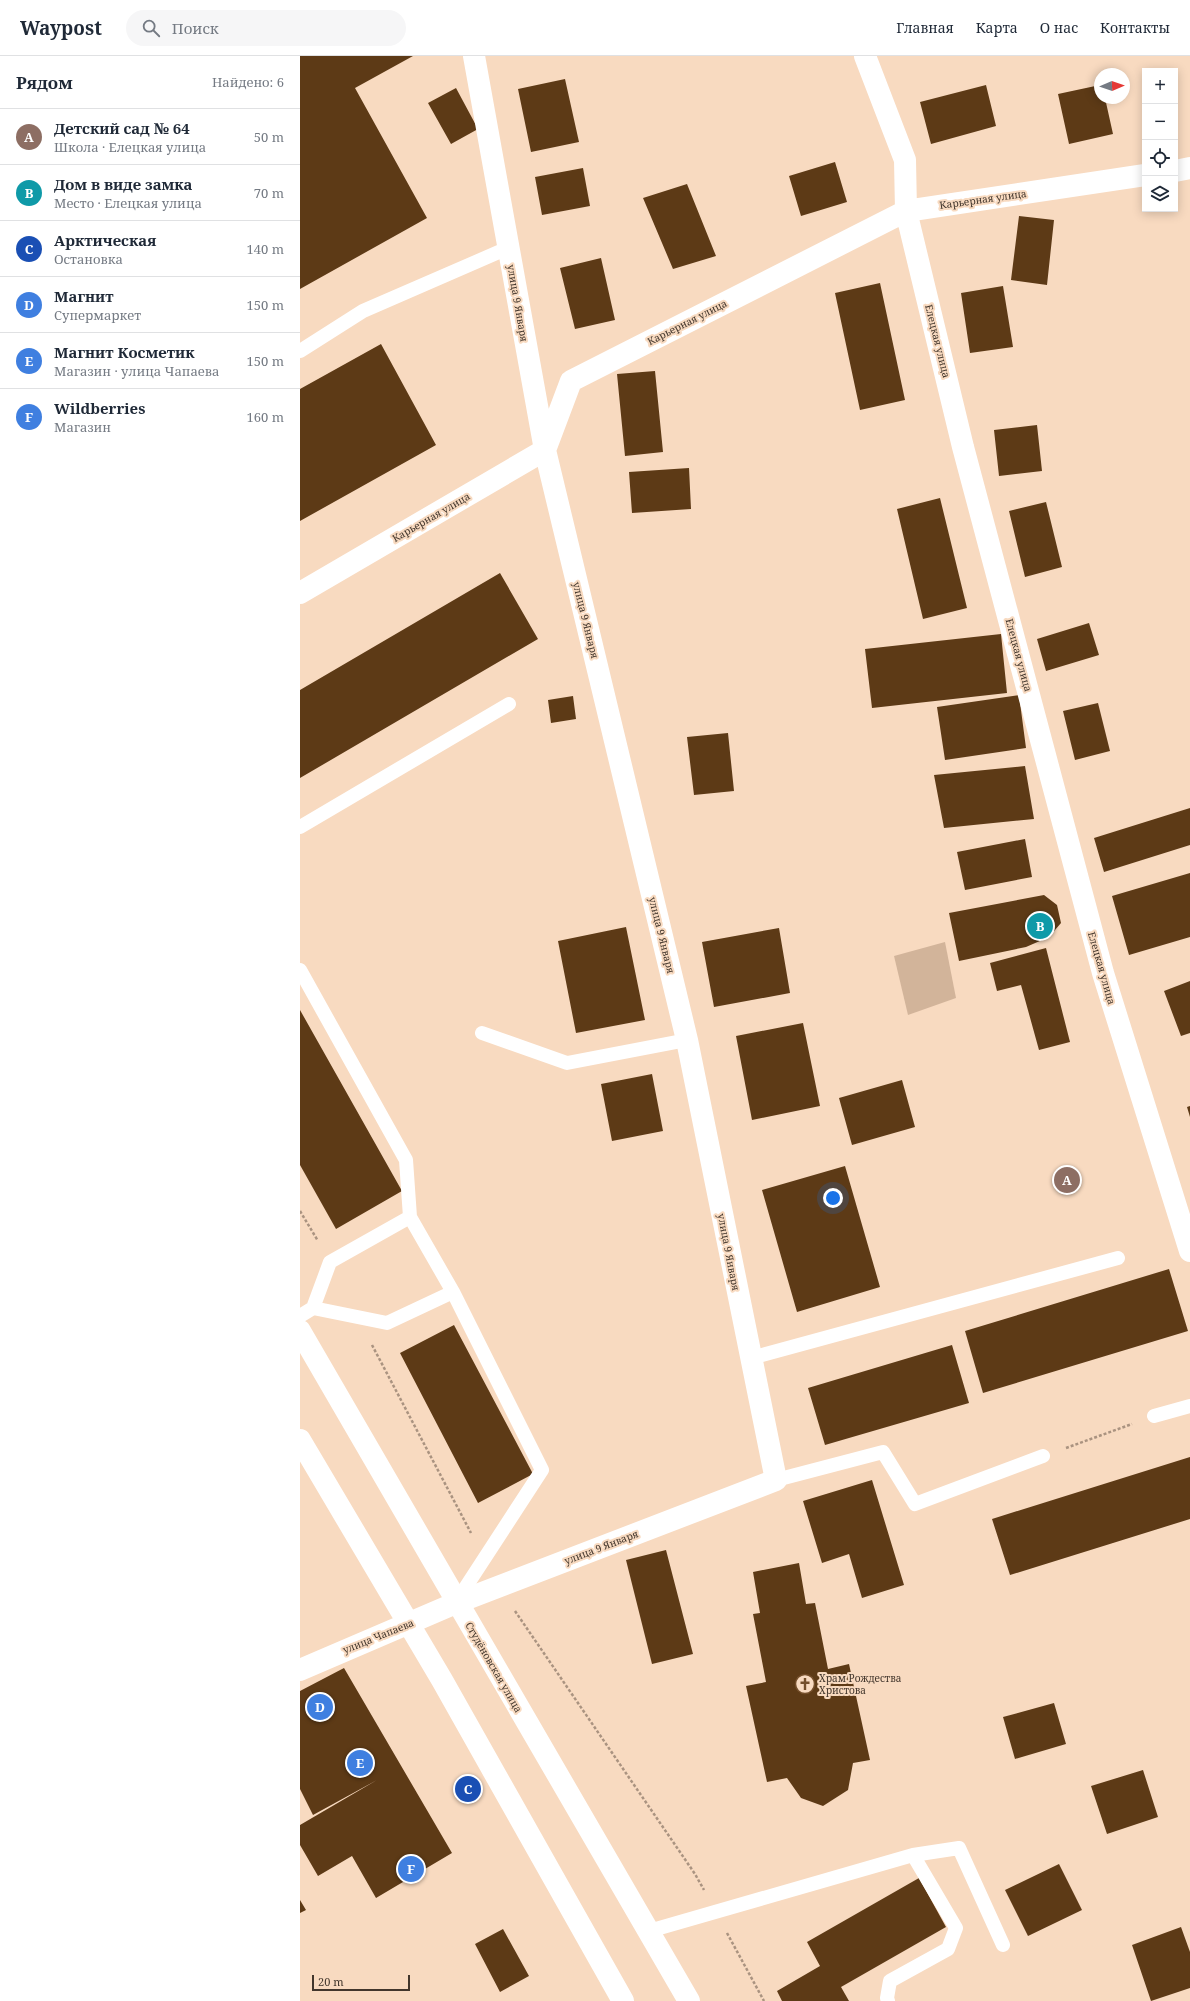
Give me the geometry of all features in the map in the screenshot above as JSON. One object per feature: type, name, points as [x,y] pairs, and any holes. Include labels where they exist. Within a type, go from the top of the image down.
[{"type":"street","name":"улица 9 Января","points":[[456,1603],[776,1480],[687,1040],[545,450],[474,56]]},
{"type":"street","name":"Елецкая улица","points":[[865,56],[905,160],[906,211],[963,447],[1103,973],[1190,1251]]},
{"type":"street","points":[[1178,170],[1190,168]]},
{"type":"street","name":"Карьерная улица","points":[[300,593],[545,450],[571,381],[906,211],[1142,175]]},
{"type":"street","name":"Студёновская улица","points":[[300,1331],[456,1603],[689,2001]]},
{"type":"street","points":[[300,1440],[410,1624],[623,2001]]},
{"type":"street","name":"улица Чапаева","points":[[300,1670],[456,1603]]},
{"type":"lane","points":[[300,351],[363,311],[508,248]]},
{"type":"lane","points":[[300,827],[510,704]]},
{"type":"lane","points":[[300,970],[406,1160],[410,1217],[453,1292],[542,1470],[456,1603]]},
{"type":"lane","points":[[482,1033],[567,1063],[687,1040]]},
{"type":"lane","points":[[300,1316],[313,1308],[330,1262],[410,1217]]},
{"type":"lane","points":[[751,1358],[1118,1258]]},
{"type":"lane","points":[[313,1308],[387,1323],[453,1292]]},
{"type":"lane","points":[[1154,1416],[1190,1406]]},
{"type":"lane","points":[[776,1480],[883,1452],[915,1504],[1043,1456]]},
{"type":"lane","points":[[649,1931],[913,1855],[959,1848],[1003,1945]]},
{"type":"lane","points":[[888,2001],[887,1998],[890,1981],[948,1949],[956,1928],[913,1855]]},
{"type":"path","points":[[300,1211],[330,1262]]},
{"type":"path","points":[[1043,1456],[1154,1416]]},
{"type":"path","points":[[695,1874],[764,2001]]},
{"type":"shaded area","points":[[945,942],[956,998],[908,1015],[894,956]]},
{"type":"building","points":[[300,56],[413,56],[355,88],[427,218],[300,289]]},
{"type":"building","points":[[565,79],[579,142],[531,152],[518,89]]},
{"type":"building","points":[[986,85],[996,126],[931,144],[920,102]]},
{"type":"building","points":[[1094,86],[1094,104],[1106,104],[1113,134],[1069,144],[1058,94]]},
{"type":"building","points":[[456,88],[478,129],[451,144],[428,103]]},
{"type":"building","points":[[835,162],[847,202],[801,216],[789,176]]},
{"type":"building","points":[[583,168],[590,206],[542,215],[535,177]]},
{"type":"building","points":[[687,184],[716,256],[673,269],[643,198]]},
{"type":"building","points":[[1019,216],[1054,220],[1047,285],[1011,280]]},
{"type":"building","points":[[601,258],[615,320],[575,329],[560,268]]},
{"type":"building","points":[[880,283],[905,400],[860,410],[835,293]]},
{"type":"building","points":[[1003,286],[1013,347],[970,353],[961,293]]},
{"type":"building","points":[[381,344],[436,445],[300,521],[300,389]]},
{"type":"building","points":[[655,371],[663,452],[625,456],[617,374]]},
{"type":"building","points":[[1037,425],[1042,471],[999,476],[994,430]]},
{"type":"building","points":[[689,468],[691,509],[632,513],[629,472]]},
{"type":"building","points":[[940,498],[967,608],[923,619],[897,509]]},
{"type":"building","points":[[1046,502],[1062,567],[1025,577],[1009,511]]},
{"type":"building","points":[[500,573],[538,639],[300,778],[300,690]]},
{"type":"building","points":[[1089,623],[1099,655],[1046,671],[1037,639]]},
{"type":"building","points":[[1001,634],[1007,693],[872,708],[865,649]]},
{"type":"building","points":[[1019,695],[1026,748],[945,760],[937,707]]},
{"type":"building","points":[[573,696],[576,719],[551,723],[548,700]]},
{"type":"building","points":[[1098,703],[1110,751],[1075,760],[1063,711]]},
{"type":"building","points":[[728,733],[734,791],[694,795],[687,737]]},
{"type":"building","points":[[1025,766],[1034,819],[944,828],[934,775]]},
{"type":"building","points":[[1190,808],[1190,845],[1104,872],[1094,838]]},
{"type":"building","points":[[1025,839],[1032,877],[965,890],[957,852]]},
{"type":"building","points":[[1190,873],[1190,937],[1129,955],[1112,896]]},
{"type":"building","points":[[1044,895],[1057,905],[1061,923],[1049,937],[1026,947],[959,961],[949,913]]},
{"type":"building","points":[[626,927],[645,1020],[576,1033],[558,941]]},
{"type":"building","points":[[779,928],[790,993],[714,1007],[702,942]]},
{"type":"building","points":[[1046,948],[1070,1042],[1039,1050],[1021,985],[997,991],[990,963]]},
{"type":"building","points":[[1190,981],[1190,1033],[1181,1036],[1164,991]]},
{"type":"building","points":[[300,1010],[402,1191],[336,1229],[300,1165]]},
{"type":"building","points":[[803,1023],[820,1106],[752,1120],[736,1036]]},
{"type":"building","points":[[652,1074],[663,1131],[612,1141],[601,1084]]},
{"type":"building","points":[[902,1080],[915,1127],[852,1145],[839,1098]]},
{"type":"building","points":[[1190,1106],[1190,1117],[1187,1107]]},
{"type":"building","points":[[845,1166],[880,1287],[797,1312],[762,1190]]},
{"type":"building","points":[[1169,1269],[1188,1331],[983,1393],[965,1331]]},
{"type":"building","points":[[454,1325],[533,1474],[478,1503],[400,1353]]},
{"type":"building","points":[[952,1345],[969,1403],[825,1445],[808,1388]]},
{"type":"building","points":[[1190,1457],[1190,1519],[1010,1575],[992,1519]]},
{"type":"building","points":[[872,1480],[904,1585],[862,1598],[849,1554],[822,1563],[803,1501]]},
{"type":"building","points":[[666,1550],[693,1654],[652,1664],[626,1560]]},
{"type":"building","name":"Храм Рождества Христова","points":[[799,1563],[806,1604],[815,1603],[828,1669],[849,1664],[870,1760],[853,1763],[848,1790],[823,1806],[801,1798],[787,1778],[767,1782],[746,1686],[766,1682],[753,1614],[760,1613],[753,1572]]},
{"type":"building","points":[[344,1668],[452,1853],[376,1898],[352,1856],[318,1876],[300,1845],[300,1825],[377,1780],[313,1815],[300,1789],[300,1691]]},
{"type":"building","points":[[1054,1703],[1066,1744],[1015,1759],[1003,1717]]},
{"type":"building","points":[[1143,1770],[1158,1817],[1107,1834],[1091,1786]]},
{"type":"building","points":[[1059,1864],[1082,1910],[1028,1936],[1005,1890]]},
{"type":"building","points":[[919,1878],[946,1927],[841,1987],[849,2001],[782,2001],[777,1991],[820,1966],[807,1942]]},
{"type":"building","points":[[300,1900],[306,1910],[300,1913]]},
{"type":"building","points":[[1181,1927],[1190,1952],[1190,1988],[1151,2001],[1132,1945]]},
{"type":"building","points":[[503,1929],[529,1976],[500,1992],[475,1944]]},
{"type":"place","name":"Дом в виде замка","points":[[1040,926]]},
{"type":"place","name":"Детский сад № 64","points":[[1067,1180]]},
{"type":"place","name":"Храм Рождества Христова","points":[[805,1684]]},
{"type":"place","name":"Магнит","points":[[320,1707]]},
{"type":"place","name":"Магнит Косметик","points":[[360,1763]]},
{"type":"place","name":"Арктическая","points":[[468,1789]]},
{"type":"place","name":"Wildberries","points":[[411,1869]]}]
